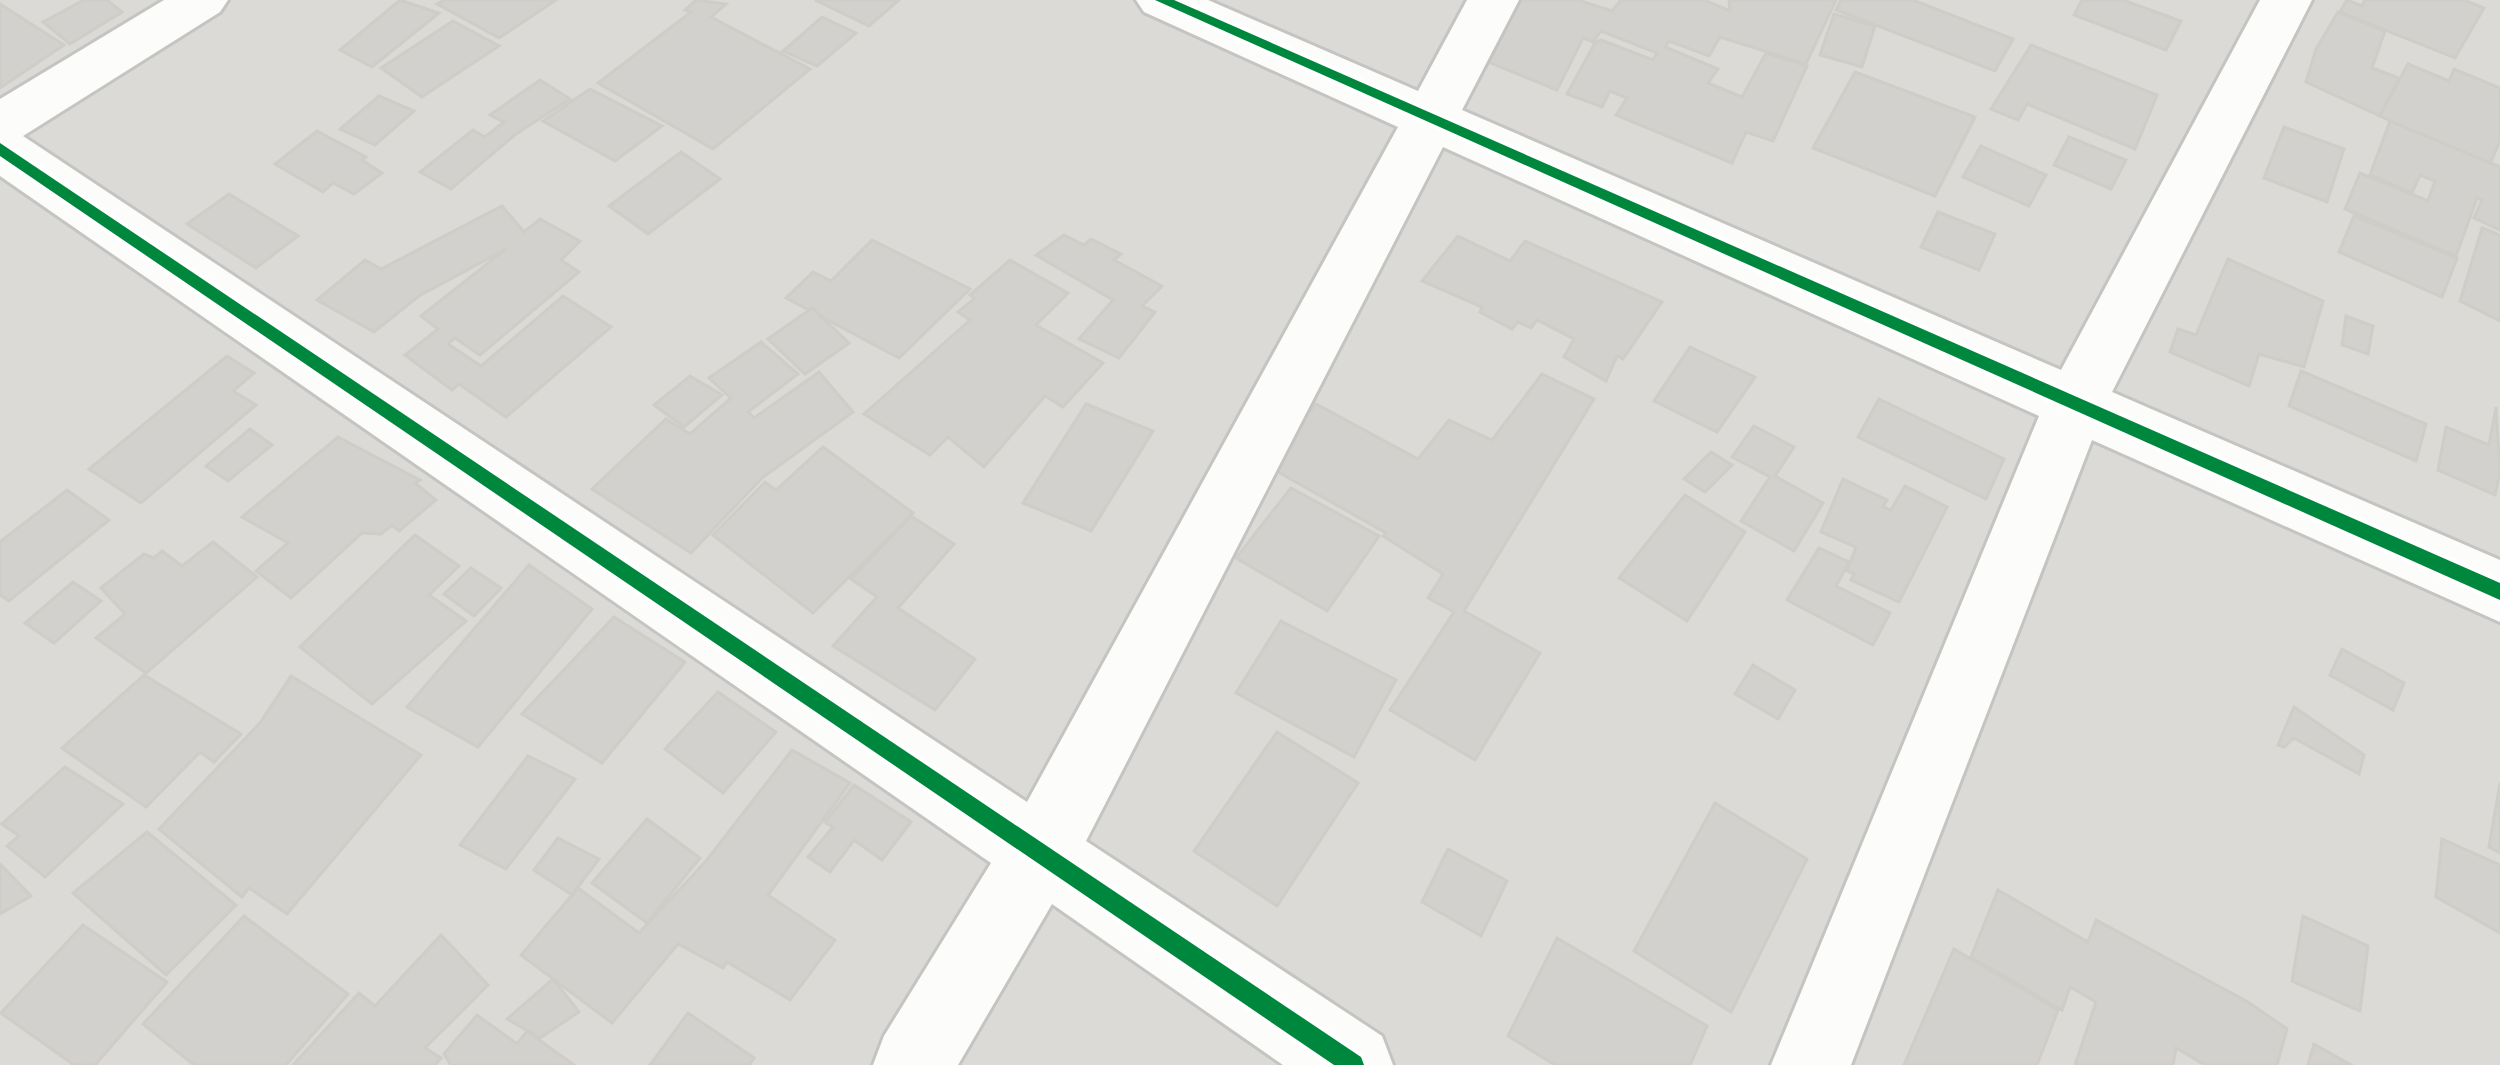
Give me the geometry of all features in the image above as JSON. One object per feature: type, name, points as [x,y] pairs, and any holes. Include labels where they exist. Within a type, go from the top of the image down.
[{"type":"street","points":[[0,125],[202,0]]},
{"type":"street","points":[[1162,0],[2500,592]]},
{"type":"street","points":[[913,1065],[1041,851],[1492,0]]},
{"type":"street","points":[[1810,1065],[2075,403],[2286,0]]},
{"type":"street","points":[[0,148],[1353,1065]]},
{"type":"shaded area","points":[[0,0],[2500,0],[2500,1065],[0,1065]]},
{"type":"building","points":[[84,0],[107,0],[122,12],[70,44],[43,22]]},
{"type":"building","points":[[400,0],[439,13],[372,67],[340,50]]},
{"type":"building","points":[[444,0],[556,0],[499,38],[437,4]]},
{"type":"building","points":[[696,0],[726,4],[711,17],[810,69],[713,149],[598,83],[691,12],[685,10]]},
{"type":"building","points":[[815,0],[899,0],[869,26]]},
{"type":"building","points":[[1503,0],[1578,0],[1612,11],[1621,0],[1704,0],[1730,11],[1729,0],[1836,0],[1806,64],[1720,37],[1709,56],[1669,41],[1665,47],[1718,69],[1708,83],[1742,97],[1766,53],[1807,66],[1773,141],[1746,132],[1732,163],[1616,115],[1627,98],[1610,91],[1602,107],[1567,94],[1601,40],[1653,60],[1657,53],[1601,31],[1593,42],[1583,38],[1557,90],[1471,55]]},
{"type":"building","points":[[1841,0],[1913,0],[2013,39],[1995,71],[1836,10]]},
{"type":"building","points":[[2082,0],[2123,0],[2181,21],[2166,50],[2074,15]]},
{"type":"building","points":[[2347,0],[2362,6],[2365,0],[2464,0],[2484,8],[2455,58],[2340,12]]},
{"type":"building","points":[[0,4],[64,45],[0,88]]},
{"type":"building","points":[[2338,12],[2385,31],[2372,68],[2399,78],[2380,116],[2306,82],[2316,49]]},
{"type":"building","points":[[1834,14],[1875,26],[1862,67],[1820,55]]},
{"type":"building","points":[[822,17],[856,33],[817,66],[783,51]]},
{"type":"building","points":[[453,21],[499,46],[422,97],[381,68]]},
{"type":"building","points":[[2031,45],[2157,95],[2135,149],[2027,104],[2018,120],[1991,109]]},
{"type":"building","points":[[2408,64],[2449,81],[2454,69],[2500,88],[2500,141],[2489,166],[2380,116]]},
{"type":"building","points":[[1855,72],[1975,117],[1935,196],[1813,148]]},
{"type":"building","points":[[540,80],[570,99],[516,134],[451,189],[420,172],[473,130],[485,137],[504,122],[490,115]]},
{"type":"building","points":[[590,89],[662,126],[615,161],[543,121]]},
{"type":"building","points":[[379,96],[414,111],[375,145],[340,129]]},
{"type":"building","points":[[2390,121],[2500,167],[2500,230],[2474,218],[2482,200],[2477,198],[2456,256],[2345,209],[2360,173],[2428,201],[2435,181],[2420,175],[2412,193],[2370,175]]},
{"type":"building","points":[[2284,127],[2344,149],[2327,202],[2264,178]]},
{"type":"building","points":[[317,131],[366,157],[362,160],[382,173],[354,194],[333,183],[323,192],[275,164]]},
{"type":"building","points":[[2069,137],[2126,160],[2111,189],[2054,165]]},
{"type":"building","points":[[1981,146],[2046,175],[2029,206],[1963,177]]},
{"type":"building","points":[[681,152],[720,179],[648,234],[609,206]]},
{"type":"building","points":[[229,194],[298,236],[256,268],[187,224]]},
{"type":"building","points":[[502,206],[524,232],[540,219],[580,241],[561,260],[579,272],[480,355],[455,338],[448,344],[481,366],[563,296],[611,327],[506,417],[459,384],[452,390],[405,355],[438,329],[421,316],[506,249],[419,296],[374,332],[317,300],[365,260],[381,269]]},
{"type":"building","points":[[1938,212],[1995,234],[1979,270],[1921,247]]},
{"type":"building","points":[[2354,216],[2457,258],[2442,297],[2339,252]]},
{"type":"building","points":[[2482,228],[2500,235],[2500,321],[2460,301]]},
{"type":"building","points":[[1064,235],[1084,245],[1091,239],[1121,254],[1114,260],[1162,286],[1142,306],[1155,312],[1119,358],[1079,339],[1113,300],[1036,255]]},
{"type":"building","points":[[1458,236],[1510,261],[1525,241],[1662,302],[1623,359],[1617,356],[1606,381],[1564,357],[1574,339],[1537,320],[1531,328],[1518,322],[1512,329],[1480,312],[1482,307],[1422,281]]},
{"type":"building","points":[[872,240],[970,289],[899,358],[786,298],[813,272],[831,281]]},
{"type":"building","points":[[2228,259],[2323,301],[2304,367],[2259,354],[2249,386],[2170,352],[2178,329],[2196,335]]},
{"type":"building","points":[[1010,260],[1068,293],[1036,325],[1103,363],[1063,407],[1045,396],[984,467],[948,437],[930,455],[864,414],[970,320],[958,312]]},
{"type":"building","points":[[812,308],[849,343],[805,374],[768,339]]},
{"type":"building","points":[[2346,316],[2373,326],[2368,354],[2342,345]]},
{"type":"building","points":[[761,342],[798,374],[748,412],[754,418],[819,372],[853,412],[762,478],[691,553],[592,489],[666,419],[690,434],[731,398],[709,378]]},
{"type":"building","points":[[1690,347],[1755,377],[1717,432],[1654,401]]},
{"type":"building","points":[[227,356],[254,373],[233,391],[256,405],[141,503],[89,469]]},
{"type":"building","points":[[2301,371],[2426,424],[2416,461],[2289,406]]},
{"type":"building","points":[[1542,374],[1594,399],[1464,611],[1540,653],[1475,760],[1390,710],[1454,612],[1428,598],[1443,574],[1383,536],[1386,533],[1264,464],[1316,404],[1418,459],[1449,420],[1492,440]]},
{"type":"building","points":[[690,376],[722,395],[684,427],[654,405]]},
{"type":"building","points":[[1879,399],[2004,459],[1986,499],[1858,437]]},
{"type":"building","points":[[1086,404],[1153,431],[1091,531],[1023,503]]},
{"type":"building","points":[[2496,407],[2500,472],[2495,495],[2438,470],[2446,427],[2489,445]]},
{"type":"building","points":[[1754,426],[1794,447],[1775,476],[1823,503],[1794,551],[1741,521],[1770,477],[1732,457]]},
{"type":"building","points":[[250,429],[272,445],[228,481],[206,466]]},
{"type":"building","points":[[338,437],[420,480],[415,483],[436,500],[399,531],[392,525],[381,534],[362,533],[291,598],[256,571],[288,543],[242,517]]},
{"type":"building","points":[[823,447],[913,513],[813,613],[713,535],[765,482],[776,490]]},
{"type":"building","points":[[1711,452],[1732,465],[1705,492],[1684,479]]},
{"type":"building","points":[[1843,479],[1887,500],[1883,507],[1891,510],[1905,486],[1947,507],[1899,602],[1851,580],[1854,574],[1847,571],[1856,547],[1821,532]]},
{"type":"building","points":[[1291,488],[1379,536],[1327,611],[1236,558]]},
{"type":"building","points":[[67,490],[109,520],[9,601],[0,595],[0,542]]},
{"type":"building","points":[[1685,495],[1745,532],[1687,621],[1619,578]]},
{"type":"building","points":[[911,516],[954,544],[898,608],[975,659],[935,710],[833,646],[877,597],[851,579]]},
{"type":"building","points":[[415,535],[459,566],[429,595],[466,621],[372,704],[300,647]]},
{"type":"building","points":[[213,542],[257,577],[146,673],[96,638],[125,614],[101,588],[144,554],[154,558],[162,551],[182,566]]},
{"type":"building","points":[[1819,548],[1849,562],[1836,586],[1890,613],[1873,645],[1787,600]]},
{"type":"building","points":[[529,565],[592,609],[478,747],[407,707]]},
{"type":"building","points":[[471,568],[501,588],[474,616],[444,594]]},
{"type":"building","points":[[73,582],[101,601],[54,643],[25,623]]},
{"type":"building","points":[[614,617],[685,662],[602,763],[522,714]]},
{"type":"building","points":[[1281,621],[1396,680],[1354,757],[1236,693]]},
{"type":"building","points":[[2342,649],[2404,683],[2393,710],[2330,675]]},
{"type":"building","points":[[1753,665],[1795,690],[1778,719],[1735,694]]},
{"type":"building","points":[[144,675],[241,734],[214,762],[200,752],[146,807],[62,748]]},
{"type":"building","points":[[291,676],[421,755],[287,914],[249,888],[242,897],[159,829],[260,723]]},
{"type":"building","points":[[718,692],[776,732],[723,793],[665,749]]},
{"type":"building","points":[[2294,707],[2364,755],[2359,774],[2294,738],[2284,747],[2278,745]]},
{"type":"building","points":[[1277,732],[1358,783],[1277,906],[1194,851]]},
{"type":"building","points":[[792,750],[850,783],[768,895],[835,940],[790,1000],[727,962],[723,968],[678,944],[612,1023],[521,955],[578,888],[639,933],[706,861]]},
{"type":"building","points":[[528,756],[575,779],[506,869],[460,845]]},
{"type":"building","points":[[65,767],[123,804],[45,877],[7,846],[19,836],[2,824]]},
{"type":"building","points":[[2500,783],[2500,853],[2489,847]]},
{"type":"building","points":[[854,785],[911,822],[882,860],[854,840],[830,872],[808,857],[833,827],[825,822]]},
{"type":"building","points":[[1715,803],[1807,859],[1731,1012],[1634,951]]},
{"type":"building","points":[[647,819],[700,858],[647,923],[592,883]]},
{"type":"building","points":[[147,832],[236,905],[166,975],[73,893]]},
{"type":"building","points":[[558,838],[599,859],[572,895],[534,870]]},
{"type":"building","points":[[2442,839],[2500,865],[2500,933],[2436,897]]},
{"type":"building","points":[[1448,849],[1507,881],[1481,936],[1422,902]]},
{"type":"building","points":[[0,864],[31,896],[0,914]]},
{"type":"building","points":[[1998,890],[2088,942],[2096,920],[2248,1002],[2287,1029],[2277,1065],[2205,1065],[2176,1048],[2173,1065],[2075,1065],[2096,1002],[2070,987],[2062,1010],[1971,957]]},
{"type":"building","points":[[244,916],[348,994],[286,1065],[194,1065],[143,1024]]},
{"type":"building","points":[[2303,916],[2368,946],[2360,1011],[2292,981]]},
{"type":"building","points":[[83,925],[167,982],[95,1065],[74,1065],[1,1013]]},
{"type":"building","points":[[441,935],[488,985],[425,1048],[441,1058],[435,1065],[293,1065],[359,993],[375,1006]]},
{"type":"building","points":[[1557,938],[1707,1026],[1690,1065],[1555,1065],[1508,1036]]},
{"type":"building","points":[[1954,949],[2058,1010],[2037,1065],[1904,1065]]},
{"type":"building","points":[[553,979],[579,1012],[540,1038],[507,1019]]},
{"type":"building","points":[[688,1013],[754,1058],[749,1065],[650,1065]]},
{"type":"building","points":[[477,1015],[517,1044],[527,1031],[574,1065],[451,1065],[444,1054]]},
{"type":"building","points":[[2314,1044],[2351,1065],[2308,1065]]},
{"type":"cycle path","points":[[1162,0],[2500,592]]},
{"type":"cycle path","points":[[0,148],[1353,1065]]}]
